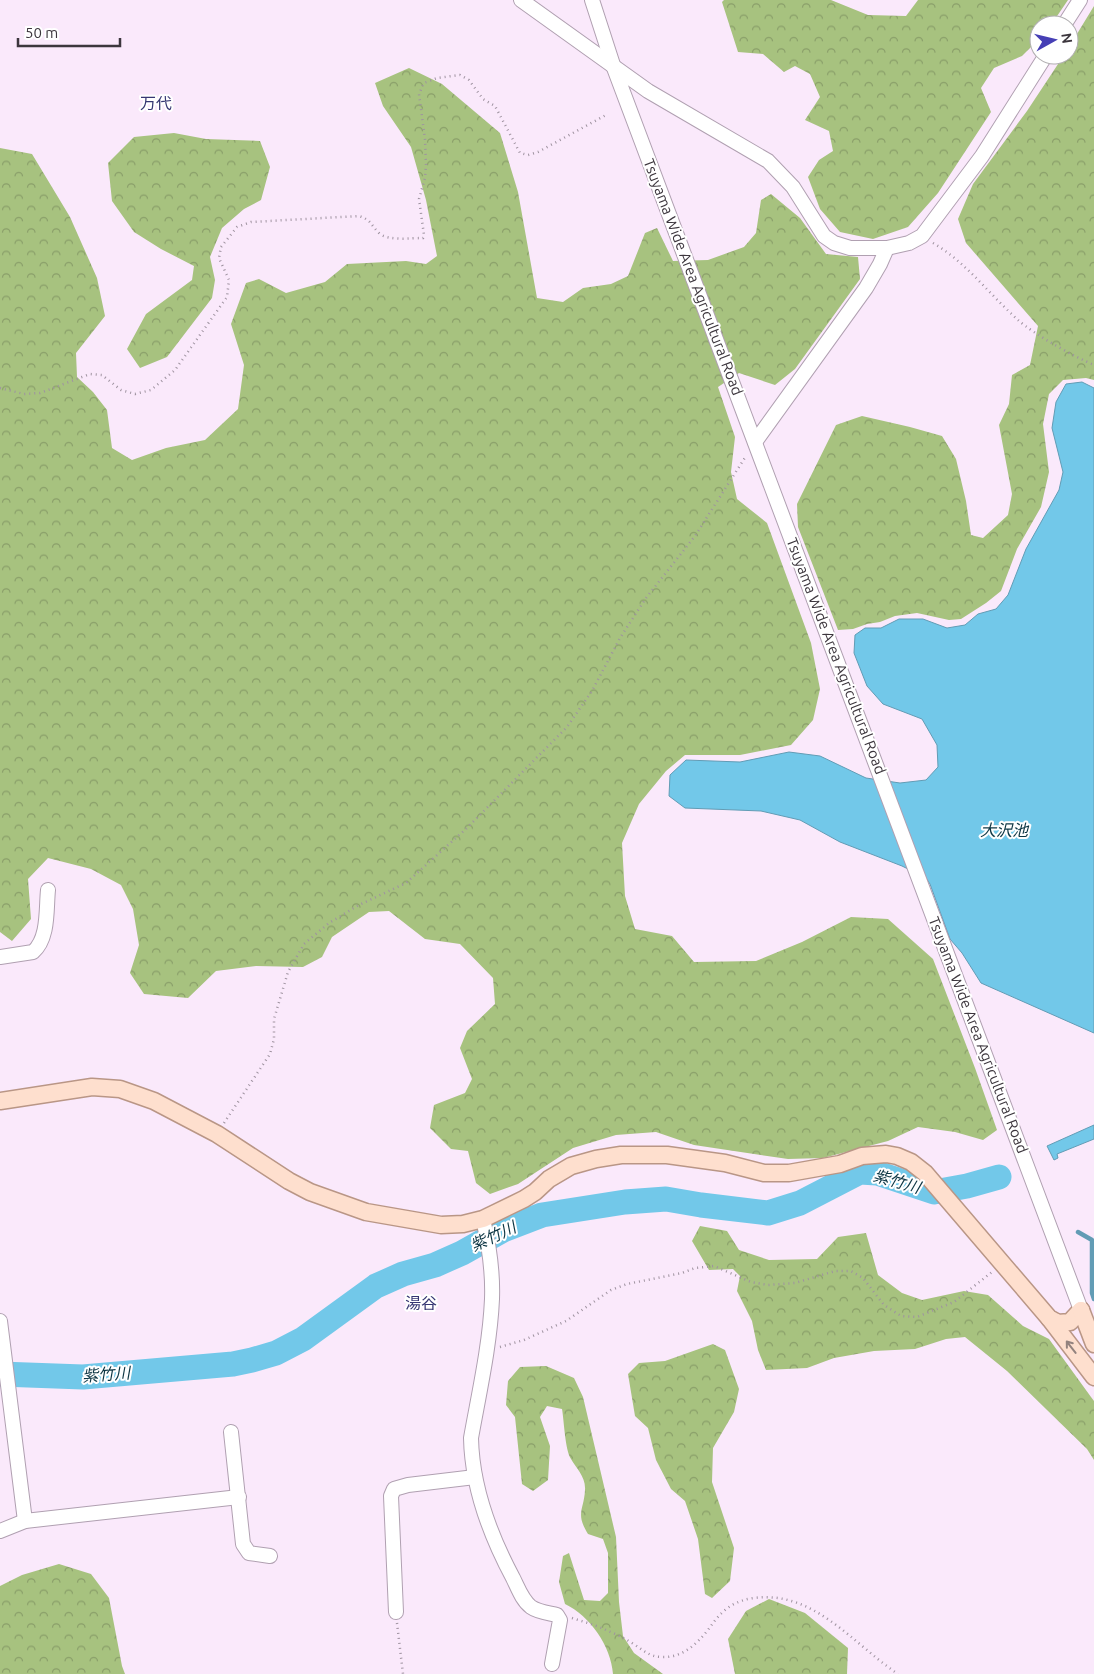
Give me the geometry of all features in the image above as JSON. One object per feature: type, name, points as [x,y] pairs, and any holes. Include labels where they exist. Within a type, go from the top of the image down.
[{"type":"main road","points":[[0,1101],[92,1086],[120,1089],[154,1101],[217,1134],[303,1188],[366,1212],[441,1224],[485,1226],[535,1192],[549,1178],[571,1166],[621,1155],[667,1155],[725,1163],[764,1173],[789,1174],[840,1164],[862,1156],[886,1154],[897,1156],[911,1162],[940,1190],[1048,1318],[1094,1376]]},
{"type":"main road","points":[[1048,1318],[1058,1323],[1070,1322],[1081,1310],[1094,1344]]},
{"type":"street","points":[[521,0],[648,91],[768,161],[793,187],[824,236],[850,248],[887,248],[909,243],[922,236],[982,156],[1040,65]]},
{"type":"street","name":"Tsuyama Wide Area Agricultural Road","points":[[592,0],[614,68],[1081,1310]]},
{"type":"street","points":[[1070,15],[1080,0]]},
{"type":"street","points":[[576,38],[584,41],[591,39],[600,26]]},
{"type":"street","points":[[630,110],[635,97],[640,92],[648,91]]},
{"type":"street","points":[[755,442],[866,288],[887,248]]},
{"type":"street","points":[[0,956],[34,952],[38,948],[43,938],[48,890]]},
{"type":"street","points":[[485,1226],[490,1251],[492,1298],[471,1438],[475,1477],[488,1524],[526,1602],[533,1609],[559,1617],[552,1664]]},
{"type":"street","points":[[0,1321],[25,1521]]},
{"type":"street","points":[[231,1432],[243,1544],[249,1553],[270,1556]]},
{"type":"street","points":[[396,1612],[391,1496],[394,1490],[408,1485],[475,1477]]},
{"type":"street","points":[[0,1531],[25,1521],[239,1497]]},
{"type":"path","points":[[0,388],[24,394],[40,393],[90,374],[102,375],[121,390],[134,394],[151,390],[175,370],[227,297],[229,280],[219,258],[221,247],[236,227],[251,222],[359,216],[368,219],[381,235],[392,238],[423,238],[419,198],[425,178],[426,165],[425,138],[419,94],[424,83],[437,78],[460,75],[469,80],[484,98],[496,106],[520,153],[528,155],[538,152],[606,115]]},
{"type":"path","points":[[922,236],[950,252],[1020,322],[1052,343],[1094,365]]},
{"type":"path","points":[[217,1134],[270,1054],[274,1039],[274,1019],[288,972],[304,944],[329,923],[406,883],[467,828],[567,726],[592,691],[620,638],[646,598],[695,536],[755,442]]},
{"type":"path","points":[[486,1348],[505,1347],[549,1328],[578,1314],[611,1290],[627,1284],[695,1268],[714,1266],[744,1280],[768,1285],[796,1283],[835,1271],[851,1271],[863,1278],[884,1305],[901,1316],[917,1317],[954,1302],[1002,1264]]},
{"type":"path","points":[[559,1617],[563,1615],[568,1616],[607,1630],[632,1643],[647,1654],[662,1658],[692,1648],[715,1620],[730,1606],[743,1599],[765,1596],[788,1599],[809,1607],[833,1622],[883,1664],[898,1674]]},
{"type":"path","points":[[396,1612],[403,1674]]},
{"type":"green space","points":[[724,0],[831,0],[868,15],[906,16],[918,0],[1068,0],[1058,15],[1029,15],[1029,49],[1022,56],[994,68],[981,88],[991,112],[938,193],[908,227],[873,239],[840,232],[820,209],[808,177],[819,160],[833,151],[829,131],[805,120],[820,97],[810,74],[795,66],[784,72],[763,54],[738,52],[722,2]]},
{"type":"green space","points":[[1094,6],[1094,380],[1086,378],[1063,380],[1049,394],[1043,424],[1049,472],[1041,507],[1017,549],[1001,591],[961,619],[949,620],[917,613],[895,616],[853,629],[838,630],[798,527],[797,504],[836,425],[862,416],[942,436],[956,459],[966,501],[971,535],[983,538],[1008,515],[1012,494],[999,425],[1009,404],[1012,375],[1030,365],[1038,326],[966,243],[958,219],[973,184],[1027,111],[1057,65],[1079,65],[1079,31]]},
{"type":"green space","points":[[409,68],[442,84],[500,133],[518,192],[537,298],[563,302],[583,288],[611,284],[628,276],[645,233],[657,228],[673,261],[708,260],[744,247],[756,233],[761,200],[771,194],[800,218],[826,254],[858,257],[860,279],[795,369],[775,385],[739,373],[718,387],[735,437],[731,472],[737,499],[767,523],[811,643],[820,689],[813,720],[791,745],[740,755],[685,755],[666,771],[639,804],[622,843],[625,896],[635,929],[672,936],[694,962],[756,961],[802,942],[851,917],[888,919],[933,959],[997,1130],[983,1140],[955,1132],[918,1127],[888,1141],[823,1158],[788,1159],[694,1145],[656,1132],[616,1135],[573,1148],[518,1184],[490,1194],[476,1183],[468,1151],[451,1149],[430,1128],[434,1105],[465,1093],[472,1079],[460,1048],[467,1031],[495,1004],[493,978],[460,944],[425,939],[389,911],[369,912],[332,937],[322,957],[303,967],[256,966],[216,971],[188,998],[144,994],[130,973],[139,945],[133,909],[121,885],[91,869],[48,858],[28,879],[31,919],[12,941],[0,932],[0,148],[32,154],[70,217],[97,278],[105,316],[76,353],[77,377],[93,392],[107,410],[112,448],[132,460],[166,448],[205,440],[238,409],[244,365],[231,324],[246,283],[259,279],[286,293],[325,282],[347,264],[406,261],[426,264],[437,256],[426,200],[411,147],[383,106],[375,83]]},
{"type":"green space","points":[[174,133],[206,139],[260,141],[270,167],[261,200],[244,209],[222,228],[210,257],[215,280],[212,298],[167,357],[140,368],[127,349],[146,314],[192,280],[194,266],[134,232],[112,201],[108,163],[134,137]]},
{"type":"green space","points":[[700,1226],[727,1231],[739,1250],[769,1260],[817,1259],[838,1237],[866,1233],[878,1275],[902,1293],[922,1300],[964,1291],[988,1295],[1023,1326],[1049,1339],[1094,1401],[1094,1460],[1087,1449],[1007,1371],[965,1337],[946,1339],[915,1349],[874,1351],[834,1358],[807,1368],[766,1370],[758,1350],[752,1321],[737,1291],[740,1276],[733,1269],[709,1270],[692,1241]]},
{"type":"green space","points":[[713,1344],[725,1350],[739,1389],[734,1412],[713,1448],[712,1482],[734,1548],[730,1581],[712,1598],[705,1594],[698,1539],[685,1501],[671,1489],[656,1460],[648,1428],[635,1416],[628,1374],[639,1363],[665,1361]]},
{"type":"green space","points":[[546,1366],[574,1378],[583,1397],[616,1537],[619,1602],[623,1636],[634,1653],[663,1674],[613,1674],[608,1653],[598,1633],[583,1616],[565,1604],[559,1582],[563,1556],[569,1553],[584,1600],[600,1601],[608,1593],[608,1553],[603,1539],[588,1534],[582,1521],[581,1512],[585,1485],[569,1455],[562,1409],[547,1406],[540,1417],[550,1446],[548,1480],[533,1491],[522,1484],[515,1417],[506,1405],[508,1381],[520,1367]]},
{"type":"green space","points":[[59,1564],[91,1574],[109,1598],[125,1674],[0,1674],[0,1586],[22,1575]]},
{"type":"green space","points":[[769,1599],[805,1613],[848,1648],[847,1674],[735,1674],[728,1639],[746,1611]]},
{"type":"water","name":"大沢池","points":[[1082,382],[1094,388],[1094,1033],[981,983],[962,953],[950,939],[930,884],[926,878],[902,866],[840,842],[800,820],[761,811],[685,808],[669,796],[670,775],[686,760],[740,762],[789,752],[820,756],[866,778],[900,783],[926,780],[938,767],[937,745],[922,719],[883,704],[867,686],[854,653],[855,635],[865,628],[881,628],[899,619],[923,619],[947,628],[965,625],[978,614],[996,609],[1008,595],[1026,549],[1059,490],[1063,472],[1052,428],[1056,402],[1066,384]]},
{"type":"water","points":[[1094,1125],[1094,1139],[1057,1154],[1058,1158],[1054,1160],[1047,1146]]},
{"type":"waterway","name":"紫竹川","points":[[0,1374],[83,1377],[233,1364],[276,1353],[303,1339],[376,1286],[403,1274],[435,1265],[462,1253],[503,1230],[542,1215],[625,1202],[666,1199],[768,1213],[800,1203],[860,1172],[877,1173],[934,1192],[967,1186],[999,1177]]},
{"type":"waterway","points":[[1078,1232],[1092,1240],[1092,1293],[1094,1299]]},
{"type":"district","name":"万代","points":[[156,103]]},
{"type":"district","name":"湯谷","points":[[421,1303]]}]
